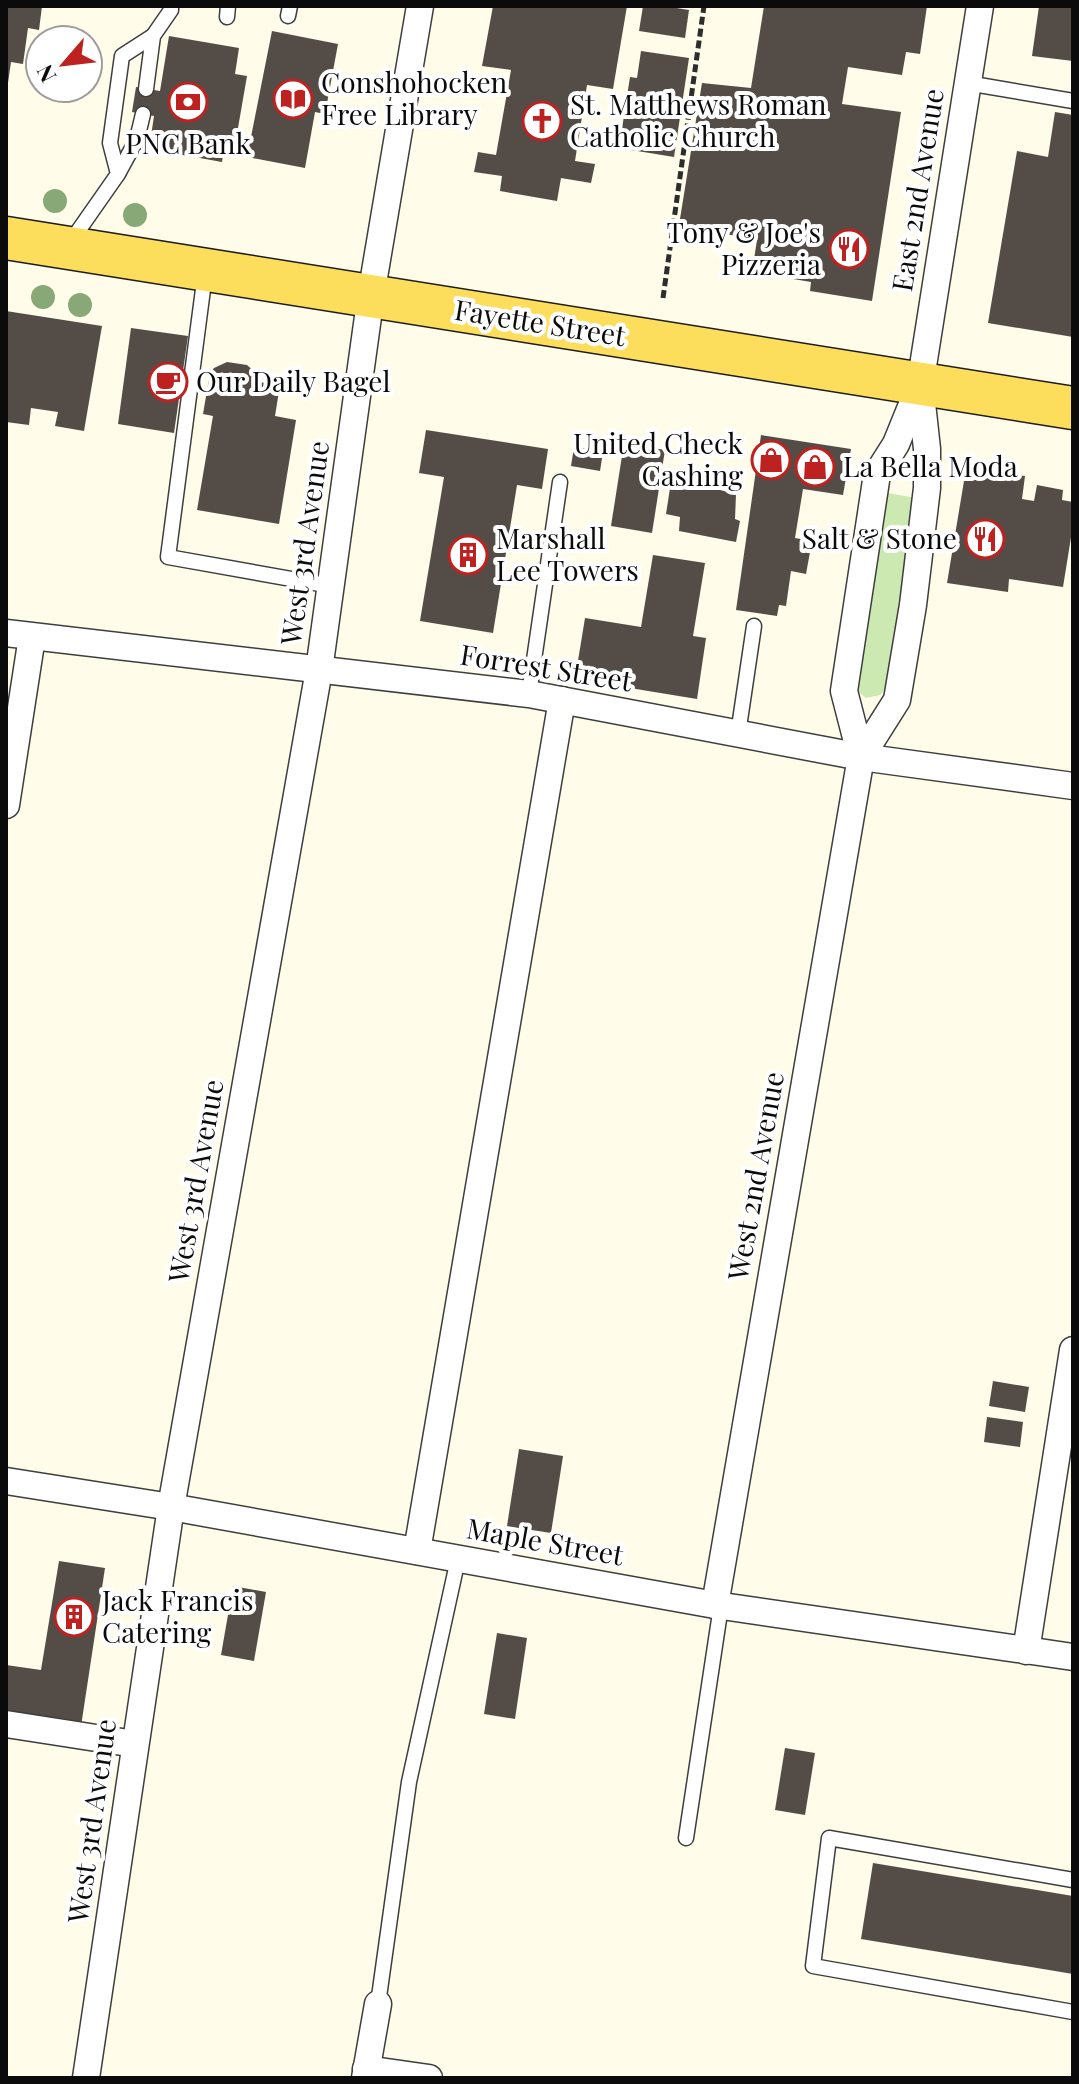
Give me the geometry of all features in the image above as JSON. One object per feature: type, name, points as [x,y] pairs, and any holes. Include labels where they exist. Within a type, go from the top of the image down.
[{"type":"main road","name":"Fayette Street","points":[[6,238],[1073,408]]},
{"type":"street","name":"West 3rd Avenue","points":[[86,2078],[171,1507],[319,670],[371,295],[420,6]]},
{"type":"street","name":"East 2nd Avenue","points":[[920,385],[980,6]]},
{"type":"street","name":"West 2nd Avenue","points":[[861,757],[844,691],[877,474],[896,444],[920,385]]},
{"type":"street","name":"West 2nd Avenue","points":[[718,1606],[861,757],[897,700],[913,605],[927,488],[927,449],[920,385]]},
{"type":"street","name":"Forrest Street","points":[[6,633],[529,694],[861,757],[1073,786]]},
{"type":"street","points":[[6,805],[32,637]]},
{"type":"street","points":[[417,1551],[562,700]]},
{"type":"street","points":[[1026,1651],[1073,1350]]},
{"type":"street","name":"Maple Street","points":[[6,1481],[171,1507],[718,1606],[1073,1657]]},
{"type":"street","points":[[6,1724],[135,1744]]},
{"type":"street","points":[[378,2004],[366,2073],[429,2078]]},
{"type":"lane","points":[[118,174],[110,143],[122,56],[153,36],[171,6]]},
{"type":"lane","points":[[146,89],[153,36]]},
{"type":"lane","points":[[967,83],[1073,101]]},
{"type":"lane","points":[[66,248],[118,174],[137,139],[143,114]]},
{"type":"lane","points":[[205,269],[168,557],[331,586]]},
{"type":"lane","points":[[529,694],[560,482]]},
{"type":"lane","points":[[738,734],[754,626]]},
{"type":"lane","points":[[378,2004],[409,1782],[458,1559]]},
{"type":"lane","points":[[686,1838],[718,1606]]},
{"type":"lane","points":[[1073,1880],[829,1838],[813,1966],[1073,2012]]},
{"type":"path","points":[[663,298],[704,6]]},
{"type":"green space","points":[[882,492],[916,498],[888,686],[880,695],[866,698],[853,687]]},
{"type":"building","points":[[6,6],[42,6],[40,24],[24,24],[23,64],[11,62],[6,83]]},
{"type":"building","name":"St. Matthews Roman Catholic Church","points":[[493,6],[627,6],[613,89],[587,85],[575,161],[595,164],[591,183],[561,178],[557,201],[500,191],[502,176],[474,172],[478,152],[496,155],[511,70],[482,66]]},
{"type":"building","points":[[643,6],[689,10],[685,38],[639,31]]},
{"type":"building","points":[[764,6],[927,6],[920,54],[906,52],[902,75],[848,67],[842,104],[901,112],[872,301],[810,291],[811,282],[752,272],[757,240],[679,225],[702,83],[751,88]]},
{"type":"building","points":[[1039,6],[1073,6],[1073,61],[1032,56]]},
{"type":"building","name":"Conshohocken Free Library","points":[[272,31],[338,44],[325,114],[315,112],[305,168],[247,157]]},
{"type":"building","name":"PNC Bank","points":[[169,36],[239,48],[235,74],[247,76],[234,151],[224,149],[222,162],[149,149],[154,116],[132,112],[136,87],[160,91]]},
{"type":"building","points":[[641,51],[689,58],[674,157],[619,148],[630,77],[637,78]]},
{"type":"building","points":[[1055,112],[1073,115],[1073,337],[988,323],[1017,151],[1048,157]]},
{"type":"building","points":[[6,311],[102,326],[84,431],[55,426],[58,412],[31,408],[29,425],[6,422]]},
{"type":"building","points":[[131,328],[188,336],[174,433],[118,424]]},
{"type":"building","points":[[227,362],[247,365],[256,373],[259,382],[280,385],[275,416],[296,420],[279,524],[197,510],[213,416],[203,414],[210,373]]},
{"type":"building","name":"Marshall Lee Towers","points":[[426,430],[548,449],[542,489],[517,485],[493,633],[420,621],[444,477],[419,473]]},
{"type":"building","points":[[761,435],[851,449],[843,495],[803,489],[795,538],[812,541],[806,574],[791,571],[786,606],[779,605],[777,616],[736,610]]},
{"type":"building","points":[[624,443],[665,450],[652,533],[611,526]]},
{"type":"building","points":[[574,447],[603,452],[600,471],[571,466]]},
{"type":"building","points":[[673,469],[693,472],[707,469],[713,476],[712,488],[736,494],[735,519],[740,521],[736,542],[679,531],[680,517],[666,514]]},
{"type":"building","points":[[966,469],[1025,476],[1022,499],[1034,501],[1037,485],[1063,490],[1062,500],[1073,502],[1073,525],[1063,587],[1009,579],[1008,592],[947,583]]},
{"type":"building","points":[[653,555],[705,563],[693,636],[706,638],[697,699],[575,679],[585,618],[641,627]]},
{"type":"building","points":[[993,1381],[1029,1387],[1025,1412],[989,1406]]},
{"type":"building","points":[[987,1417],[1023,1422],[1020,1447],[984,1442]]},
{"type":"building","points":[[519,1449],[563,1456],[551,1533],[507,1526]]},
{"type":"building","name":"Jack Francis Catering","points":[[59,1561],[105,1568],[80,1733],[6,1721],[6,1665],[41,1670]]},
{"type":"building","points":[[233,1586],[266,1592],[254,1661],[221,1655]]},
{"type":"building","points":[[497,1633],[527,1638],[515,1719],[484,1714]]},
{"type":"building","points":[[785,1748],[815,1753],[805,1815],[775,1810]]},
{"type":"building","points":[[873,1863],[1073,1896],[1073,1974],[861,1939]]},
{"type":"place","name":"Conshohocken Free Library","points":[[293,99]]},
{"type":"place","name":"PNC Bank","points":[[188,102]]},
{"type":"place","name":"St. Matthews Roman Catholic Church","points":[[542,121]]},
{"type":"place","name":"Tony & Joe's Pizzeria","points":[[849,249]]},
{"type":"place","name":"Our Daily Bagel","points":[[168,382]]},
{"type":"place","name":"United Check Cashing","points":[[771,460]]},
{"type":"place","name":"La Bella Moda","points":[[815,467]]},
{"type":"place","name":"Salt & Stone","points":[[985,539]]},
{"type":"place","name":"Marshall Lee Towers","points":[[468,555]]},
{"type":"place","name":"Jack Francis Catering","points":[[74,1617]]}]
